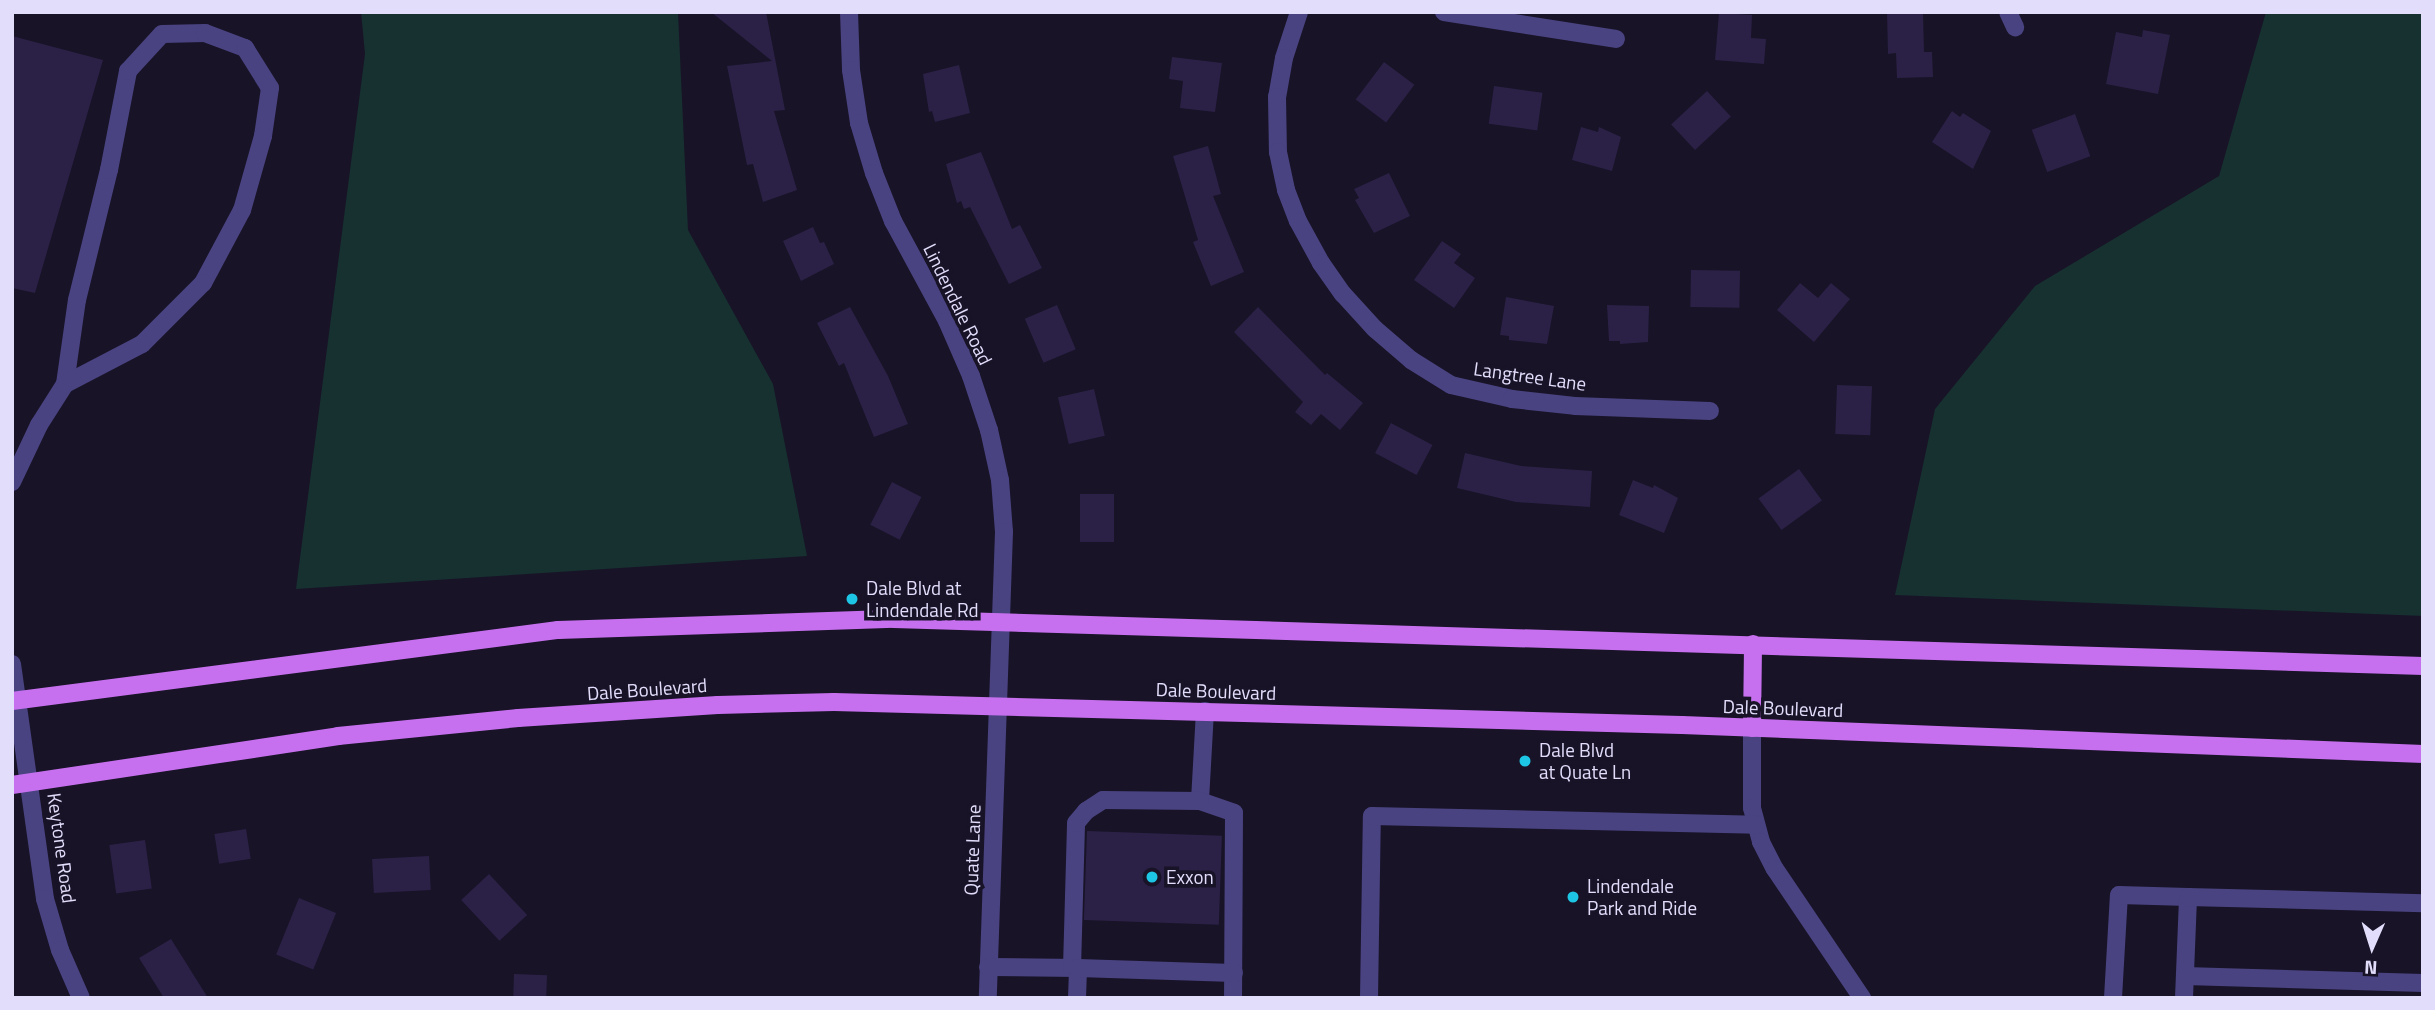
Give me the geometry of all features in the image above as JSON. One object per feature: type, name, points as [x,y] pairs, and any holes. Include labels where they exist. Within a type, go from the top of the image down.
[{"type":"main road","points":[[16,701],[558,630],[867,620],[2423,666]]},
{"type":"main road","points":[[1752,728],[1753,645]]},
{"type":"main road","name":"Dale Boulevard","points":[[12,785],[338,736],[518,718],[718,705],[834,702],[1752,728],[2423,754]]},
{"type":"street","name":"Lindendale Road","points":[[849,12],[851,70],[859,123],[874,173],[893,221],[961,354],[989,430],[1000,480],[1004,532],[999,705]]},
{"type":"street","name":"Langtree Lane","points":[[1299,12],[1284,58],[1277,97],[1278,152],[1286,190],[1298,221],[1321,263],[1343,294],[1375,329],[1411,360],[1451,385],[1512,399],[1575,406],[1710,411]]},
{"type":"street","points":[[1444,12],[1616,39]]},
{"type":"street","points":[[12,482],[39,425],[65,384],[77,300],[109,170],[128,71],[162,34],[205,33],[245,48],[270,88],[263,136],[242,210],[203,283],[142,344],[65,384]]},
{"type":"street","name":"Keytone Road","points":[[12,664],[46,899],[60,950],[81,998]]},
{"type":"street","name":"Quate Lane","points":[[988,998],[999,705]]},
{"type":"street","points":[[1200,802],[1205,711]]},
{"type":"street","points":[[1752,728],[1752,808],[1756,825],[1775,869],[1862,998]]},
{"type":"street","points":[[1077,998],[1076,822],[1086,811],[1103,800],[1200,802],[1234,813],[1234,998]]},
{"type":"street","points":[[1369,998],[1372,816],[1756,825]]},
{"type":"street","points":[[2113,998],[2119,895],[2423,903]]},
{"type":"street","points":[[2184,998],[2188,897]]},
{"type":"street","points":[[988,967],[1234,973]]},
{"type":"street","points":[[2185,976],[2423,983]]},
{"type":"green space","points":[[361,12],[678,12],[688,230],[773,384],[807,556],[296,589],[365,54]]},
{"type":"green space","points":[[2266,12],[2423,12],[2423,616],[1895,595],[1935,409],[2035,286],[2219,176]]},
{"type":"building","points":[[711,12],[766,12],[785,110],[774,111],[797,190],[763,202],[753,164],[747,165],[727,66],[772,61]]},
{"type":"building","points":[[1887,12],[1923,12],[1924,52],[1932,52],[1933,77],[1897,78],[1896,53],[1888,54]]},
{"type":"building","points":[[1719,13],[1752,15],[1751,38],[1766,39],[1764,64],[1715,60]]},
{"type":"building","points":[[2143,30],[2170,35],[2158,94],[2106,84],[2116,32],[2142,37]]},
{"type":"building","points":[[12,36],[103,60],[35,293],[12,288]]},
{"type":"building","points":[[1172,57],[1222,63],[1215,112],[1180,108],[1183,81],[1169,79]]},
{"type":"building","points":[[1384,62],[1414,85],[1386,122],[1356,100]]},
{"type":"building","points":[[959,65],[970,113],[935,122],[932,111],[929,112],[923,74]]},
{"type":"building","points":[[1494,86],[1543,93],[1537,130],[1489,124]]},
{"type":"building","points":[[1707,91],[1731,117],[1695,150],[1671,124]]},
{"type":"building","points":[[1952,111],[1960,117],[1963,113],[1991,131],[1973,169],[1932,142]]},
{"type":"building","points":[[2075,114],[2090,156],[2047,172],[2032,130]]},
{"type":"building","points":[[1581,127],[1598,132],[1599,127],[1621,137],[1612,171],[1572,160]]},
{"type":"building","points":[[1208,146],[1221,194],[1213,196],[1244,272],[1211,286],[1193,242],[1198,240],[1173,156]]},
{"type":"building","points":[[981,152],[1012,229],[1020,225],[1042,268],[1009,284],[970,207],[964,209],[961,201],[957,203],[946,164]]},
{"type":"building","points":[[1389,173],[1410,216],[1374,233],[1355,200],[1359,198],[1354,189]]},
{"type":"building","points":[[813,227],[820,243],[824,242],[834,264],[801,281],[783,241]]},
{"type":"building","points":[[1442,241],[1461,254],[1454,263],[1475,278],[1454,308],[1414,280]]},
{"type":"building","points":[[1691,270],[1740,271],[1739,308],[1690,307]]},
{"type":"building","points":[[1800,283],[1818,298],[1831,283],[1850,299],[1814,342],[1777,310]]},
{"type":"building","points":[[1506,297],[1554,306],[1547,344],[1509,340],[1509,336],[1500,335]]},
{"type":"building","points":[[1057,305],[1076,349],[1044,363],[1025,319]]},
{"type":"building","points":[[1607,305],[1649,306],[1648,342],[1620,344],[1620,341],[1609,341]]},
{"type":"building","points":[[850,307],[888,376],[908,424],[874,437],[844,363],[839,366],[817,323]]},
{"type":"building","points":[[1258,307],[1325,375],[1327,373],[1363,403],[1340,430],[1321,414],[1311,425],[1295,412],[1303,402],[1234,332]]},
{"type":"building","points":[[1837,385],[1872,386],[1870,435],[1835,434]]},
{"type":"building","points":[[1094,389],[1105,436],[1069,444],[1058,397]]},
{"type":"building","points":[[1391,423],[1432,445],[1417,475],[1375,453]]},
{"type":"building","points":[[1465,453],[1521,466],[1592,471],[1590,507],[1516,502],[1457,488]]},
{"type":"building","points":[[1799,469],[1822,501],[1781,530],[1759,498]]},
{"type":"building","points":[[1633,480],[1653,488],[1654,485],[1678,498],[1664,533],[1619,515]]},
{"type":"building","points":[[892,482],[921,497],[900,540],[870,525]]},
{"type":"building","points":[[1080,494],[1114,494],[1114,542],[1080,542]]},
{"type":"building","points":[[246,829],[251,859],[219,864],[214,834]]},
{"type":"building","name":"Exxon","points":[[1087,831],[1222,836],[1219,925],[1084,920]]},
{"type":"building","points":[[145,840],[152,889],[116,894],[109,845]]},
{"type":"building","points":[[429,856],[431,890],[374,893],[372,859]]},
{"type":"building","points":[[489,874],[527,915],[499,941],[461,900]]},
{"type":"building","points":[[299,898],[336,913],[313,970],[276,955]]},
{"type":"building","points":[[171,939],[208,998],[164,998],[139,958]]},
{"type":"building","points":[[514,974],[547,975],[546,998],[513,998]]},
{"type":"place","name":"Dale Blvd at Lindendale Rd","points":[[852,599]]},
{"type":"place","name":"Dale Blvd at Quate Ln","points":[[1525,761]]},
{"type":"place","name":"Exxon","points":[[1152,877]]},
{"type":"place","name":"Lindendale Park and Ride","points":[[1573,897]]}]
